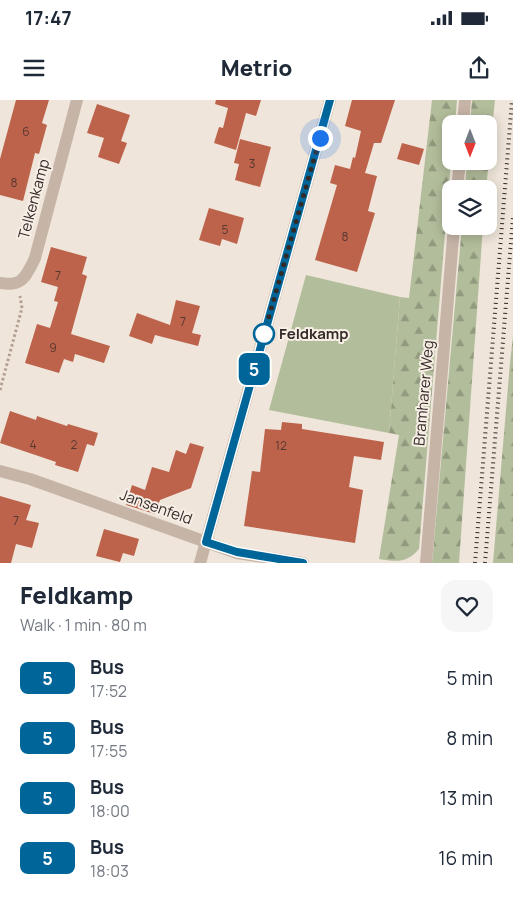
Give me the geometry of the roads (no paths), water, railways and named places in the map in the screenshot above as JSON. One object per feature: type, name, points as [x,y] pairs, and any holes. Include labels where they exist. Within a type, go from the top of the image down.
[{"type":"street","name":"Telkenkamp","points":[[0,283],[17,283],[26,278],[35,258],[77,100]]},
{"type":"street","points":[[200,563],[330,100]]},
{"type":"street","points":[[464,115],[465,100]]},
{"type":"street","name":"Bramharer Weg","points":[[426,563],[453,235]]},
{"type":"street","name":"Jansenfeld","points":[[0,471],[30,479],[237,552],[303,563]]},
{"type":"railway","points":[[475,563],[512,100]]},
{"type":"railway","points":[[485,563],[513,217]]},
{"type":"place","name":"Feldkamp","points":[[264,334]]}]
